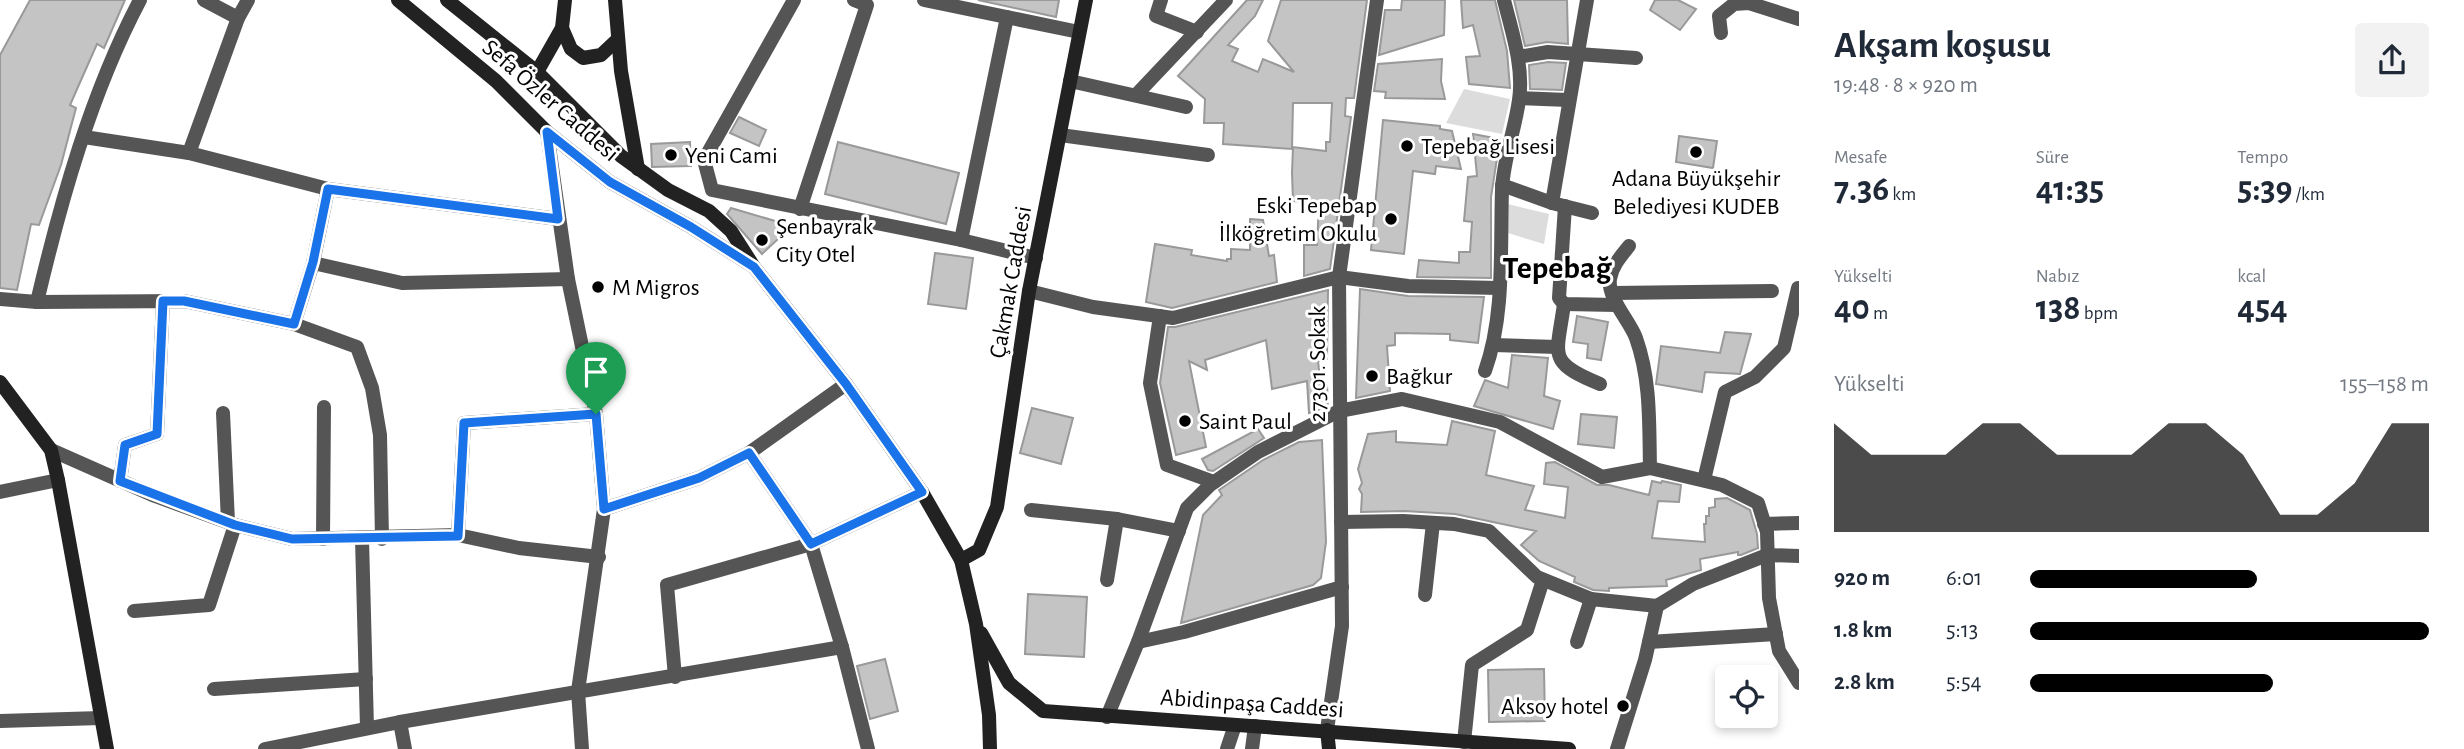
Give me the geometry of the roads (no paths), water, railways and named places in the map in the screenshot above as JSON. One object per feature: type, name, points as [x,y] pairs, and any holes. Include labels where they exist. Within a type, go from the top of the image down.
[{"type":"main road","name":"Sefa Özler Caddesi","points":[[398,0],[496,81],[547,132],[610,182],[691,227],[754,267]]},
{"type":"main road","name":"Sefa Özler Caddesi","points":[[447,0],[537,72],[621,156],[668,190],[709,211],[731,231],[754,267],[846,384],[936,514],[961,560],[976,624]]},
{"type":"main road","points":[[537,72],[562,28],[565,0]]},
{"type":"main road","points":[[615,0],[621,71],[638,169]]},
{"type":"main road","name":"Çakmak Caddesi","points":[[961,560],[979,550],[996,507],[1029,291],[1086,0]]},
{"type":"main road","points":[[562,28],[571,49],[583,58],[601,55],[618,39]]},
{"type":"main road","points":[[0,382],[51,450],[107,749]]},
{"type":"main road","points":[[976,624],[989,715],[990,749]]},
{"type":"main road","name":"Abidinpaşa Caddesi","points":[[976,624],[1009,683],[1043,711],[1569,749]]},
{"type":"main road","points":[[1327,730],[1329,749]]},
{"type":"street","points":[[37,302],[57,219],[84,137],[118,41],[140,0]]},
{"type":"street","points":[[204,0],[239,18]]},
{"type":"street","points":[[190,153],[248,0]]},
{"type":"street","points":[[794,0],[704,160],[712,190],[961,240],[1036,258]]},
{"type":"street","points":[[800,209],[867,5],[854,0]]},
{"type":"street","points":[[925,0],[1079,32]]},
{"type":"street","points":[[1161,0],[1156,16],[1196,32]]},
{"type":"street","points":[[1136,95],[1226,0]]},
{"type":"street","name":"27301. Sokak","points":[[1327,730],[1342,626],[1339,277],[1377,0]]},
{"type":"street","points":[[1485,371],[1494,345],[1499,288],[1502,186],[1520,98],[1518,57],[1504,0]]},
{"type":"street","points":[[1587,0],[1568,100],[1558,205],[1559,298],[1564,304],[1558,347],[1561,361],[1566,368],[1600,384]]},
{"type":"street","points":[[1721,33],[1719,16],[1722,0]]},
{"type":"street","points":[[1719,16],[1734,5],[1749,3],[1799,19]]},
{"type":"street","points":[[961,240],[1007,17]]},
{"type":"street","points":[[1518,57],[1548,52],[1636,58]]},
{"type":"street","points":[[1070,81],[1186,107]]},
{"type":"street","points":[[1520,98],[1568,100]]},
{"type":"street","points":[[547,132],[568,279],[596,414],[604,509],[578,691],[582,749]]},
{"type":"street","points":[[1059,135],[1208,155]]},
{"type":"street","points":[[84,137],[190,153],[328,189],[558,219]]},
{"type":"street","points":[[1502,186],[1558,205],[1592,213]]},
{"type":"street","points":[[294,324],[313,262],[328,189]]},
{"type":"street","points":[[1629,246],[1618,260],[1610,281],[1615,299],[1636,337],[1649,393],[1650,468]]},
{"type":"street","points":[[313,262],[402,283],[568,279]]},
{"type":"street","points":[[1029,291],[1093,307],[1180,316],[1339,277],[1408,286],[1499,288]]},
{"type":"street","points":[[1704,480],[1725,392],[1755,377],[1784,348],[1798,288]]},
{"type":"street","points":[[1564,304],[1772,291]]},
{"type":"street","points":[[0,299],[37,302],[184,301],[294,324],[356,347],[372,388],[380,435],[382,539]]},
{"type":"street","points":[[120,481],[125,445],[157,434],[163,301]]},
{"type":"street","points":[[1160,316],[1150,383],[1167,465],[1214,482]]},
{"type":"street","points":[[1494,345],[1558,347]]},
{"type":"street","points":[[604,509],[699,478],[749,453],[846,384]]},
{"type":"street","points":[[1107,717],[1138,642],[1187,508],[1214,482],[1258,452],[1339,411],[1402,399],[1500,422],[1602,477],[1650,468],[1722,485],[1758,503],[1764,523],[1769,598],[1779,651],[1799,683]]},
{"type":"street","points":[[323,539],[324,407]]},
{"type":"street","points":[[134,611],[209,605],[231,523],[223,413]]},
{"type":"street","points":[[458,536],[464,423],[596,414]]},
{"type":"street","points":[[51,450],[120,481],[231,523],[292,539],[458,536],[519,548],[598,557]]},
{"type":"street","points":[[749,453],[811,544],[842,647],[868,749]]},
{"type":"street","points":[[0,492],[58,480]]},
{"type":"street","points":[[675,677],[667,585],[811,544],[922,492]]},
{"type":"street","points":[[1031,510],[1117,519],[1179,531]]},
{"type":"street","points":[[1107,580],[1117,519]]},
{"type":"street","points":[[1341,522],[1454,524],[1489,531],[1536,577],[1591,599],[1657,606],[1693,584],[1767,555],[1799,556]]},
{"type":"street","points":[[1426,595],[1433,523]]},
{"type":"street","points":[[1764,523],[1799,523]]},
{"type":"street","points":[[362,539],[367,728]]},
{"type":"street","points":[[1464,742],[1472,666],[1527,630],[1543,580]]},
{"type":"street","points":[[1138,642],[1184,632],[1342,587]]},
{"type":"street","points":[[1577,642],[1591,599]]},
{"type":"street","points":[[1617,749],[1657,606]]},
{"type":"street","points":[[1649,642],[1776,634]]},
{"type":"street","points":[[265,749],[400,722],[842,647]]},
{"type":"street","points":[[214,689],[366,679]]},
{"type":"street","points":[[0,721],[101,718]]},
{"type":"street","points":[[400,722],[405,749]]},
{"type":"street","points":[[1227,749],[1235,724]]},
{"type":"street","points":[[1252,749],[1255,726]]},
{"type":"place","name":"Tepebağ Lisesi","points":[[1407,146]]},
{"type":"place","name":"Adana Büyükşehir Belediyesi KUDEB","points":[[1696,152]]},
{"type":"place","name":"Yeni Cami","points":[[671,155]]},
{"type":"place","name":"Eski Tepebap İlköğretim Okulu","points":[[1391,219]]},
{"type":"place","name":"Şenbayrak City Otel","points":[[762,240]]},
{"type":"place","name":"M Migros","points":[[598,287]]},
{"type":"place","name":"Bağkur","points":[[1372,376]]},
{"type":"place","name":"Saint Paul","points":[[1185,421]]},
{"type":"place","name":"Aksoy hotel","points":[[1623,706]]},
{"type":"district","name":"Tepebağ","points":[[1557,267]]}]
